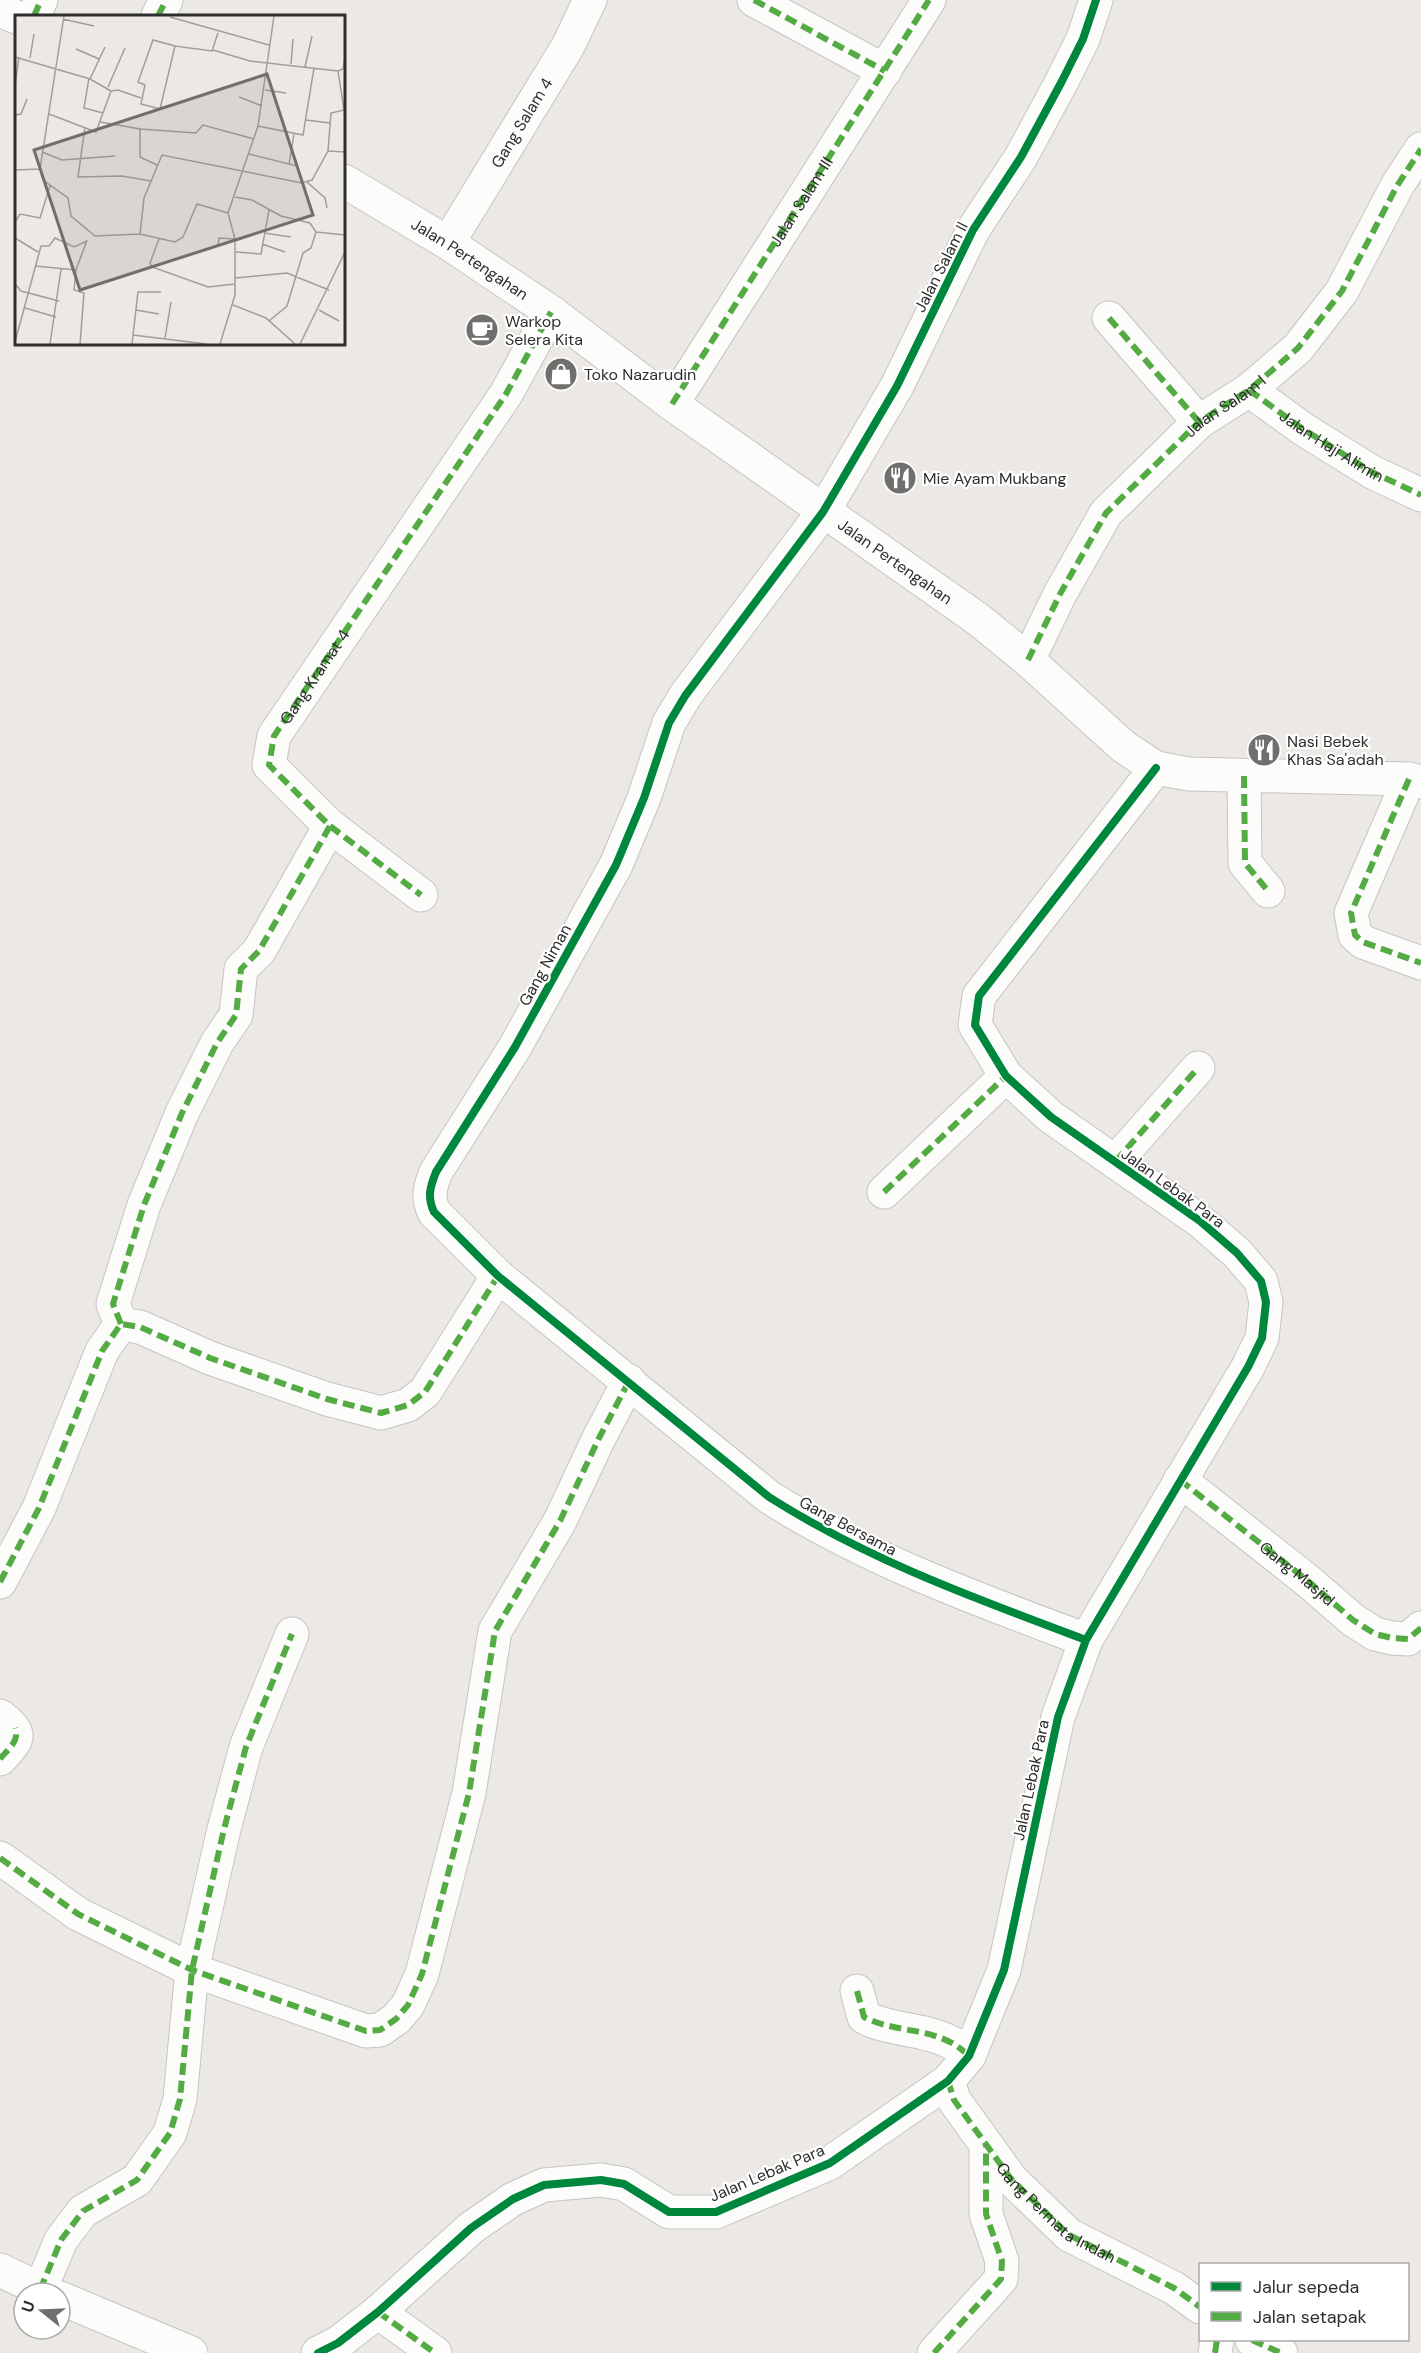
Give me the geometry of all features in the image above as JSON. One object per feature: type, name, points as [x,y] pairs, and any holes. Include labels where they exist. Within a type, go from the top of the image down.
[{"type":"street","points":[[34,15],[41,0]]},
{"type":"street","points":[[158,15],[166,0]]},
{"type":"street","name":"Gang Salam 4","points":[[448,243],[568,46],[590,0]]},
{"type":"street","points":[[754,0],[885,71]]},
{"type":"street","name":"Jalan Salam III","points":[[672,404],[929,0]]},
{"type":"street","name":"Jalan Salam II","points":[[823,512],[897,386],[973,230],[1021,157],[1062,81],[1083,39],[1096,0]]},
{"type":"street","points":[[0,10],[15,17]]},
{"type":"street","name":"Jalan Salam I","points":[[1028,660],[1060,594],[1106,513],[1199,422],[1249,390],[1298,348],[1342,291],[1398,186],[1421,149]]},
{"type":"street","name":"Jalan Pertengahan","points":[[345,182],[448,243],[551,312],[672,404],[979,620],[1028,660],[1124,747],[1156,768],[1189,774],[1415,780]]},
{"type":"street","name":"Gang Kramat 4","points":[[330,826],[269,765],[274,736],[506,393],[551,312]]},
{"type":"street","points":[[1109,318],[1199,422]]},
{"type":"street","name":"Jalan Haji Alimin","points":[[1249,390],[1303,429],[1372,472],[1421,495]]},
{"type":"street","name":"Gang Niman","points":[[629,1381],[498,1276],[434,1212],[429,1200],[430,1185],[515,1047],[616,865],[644,798],[669,723],[685,696],[823,512]]},
{"type":"street","name":"Jalan Lebak Para","points":[[318,2353],[338,2343],[378,2312],[471,2228],[513,2199],[544,2185],[601,2180],[624,2184],[669,2212],[716,2212],[830,2163],[948,2082],[969,2056],[1004,1970],[1058,1717],[1086,1640],[1248,1368],[1262,1338],[1266,1302],[1261,1281],[1238,1253],[1200,1221],[1052,1117],[1006,1076],[975,1025],[979,996],[1156,768]]},
{"type":"street","points":[[1244,776],[1245,863],[1268,891]]},
{"type":"street","points":[[1415,780],[1351,913],[1355,935],[1363,942],[1421,963]]},
{"type":"street","points":[[122,1324],[113,1304],[144,1205],[182,1113],[217,1043],[236,1015],[241,969],[259,951],[330,826],[422,895]]},
{"type":"street","points":[[1115,1162],[1198,1068]]},
{"type":"street","points":[[884,1192],[1006,1076]]},
{"type":"street","points":[[122,1324],[140,1327],[210,1358],[327,1400],[381,1413],[408,1405],[425,1392],[498,1276]]},
{"type":"street","points":[[0,1582],[39,1508],[102,1351],[122,1324]]},
{"type":"street","points":[[0,1858],[78,1914],[192,1970],[366,2031],[380,2030],[396,2019],[408,2005],[422,1974],[469,1793],[495,1630],[560,1521],[629,1381]]},
{"type":"street","name":"Gang Bersama","points":[[629,1381],[769,1497],[810,1523],[872,1555],[943,1586],[1086,1640]]},
{"type":"street","name":"Gang Masjid","points":[[1180,1480],[1308,1581],[1353,1620],[1375,1634],[1408,1639],[1421,1628]]},
{"type":"street","points":[[52,2281],[61,2240],[83,2211],[137,2180],[170,2133],[180,2098],[192,1970],[246,1747],[292,1634]]},
{"type":"street","points":[[0,1716],[15,1728],[17,1735],[15,1742],[0,1759]]},
{"type":"street","points":[[858,1991],[864,2017],[877,2024],[923,2033],[950,2042],[969,2056]]},
{"type":"street","name":"Gang Permata Indah","points":[[948,2082],[954,2100],[1011,2179],[1069,2235],[1174,2288],[1199,2306]]},
{"type":"street","points":[[934,2353],[1001,2279],[1002,2261],[986,2214],[986,2145]]},
{"type":"street","points":[[0,2270],[22,2281]]},
{"type":"street","points":[[72,2304],[191,2353]]},
{"type":"street","points":[[378,2312],[435,2353]]},
{"type":"street","points":[[1254,2341],[1281,2353]]},
{"type":"marked path","points":[[34,15],[41,0]]},
{"type":"marked path","points":[[158,15],[166,0]]},
{"type":"marked path","points":[[754,0],[885,71]]},
{"type":"marked path","points":[[672,404],[929,0]]},
{"type":"marked path","points":[[1028,660],[1060,594],[1106,513],[1199,422],[1249,390],[1298,348],[1342,291],[1397,186],[1421,149]]},
{"type":"marked path","points":[[121,1324],[113,1304],[144,1205],[182,1113],[217,1043],[236,1015],[241,969],[259,951],[330,826],[269,765],[274,736],[506,394],[551,312]]},
{"type":"marked path","points":[[1109,318],[1199,422]]},
{"type":"marked path","points":[[1249,390],[1303,429],[1372,472],[1421,495]]},
{"type":"marked path","points":[[1244,776],[1245,863],[1268,891]]},
{"type":"marked path","points":[[1409,779],[1351,913],[1355,935],[1363,942],[1421,963]]},
{"type":"marked path","points":[[330,826],[421,895]]},
{"type":"marked path","points":[[1115,1162],[1198,1068]]},
{"type":"marked path","points":[[884,1192],[1006,1076]]},
{"type":"marked path","points":[[0,1582],[39,1508],[102,1351],[121,1324],[140,1327],[210,1358],[327,1399],[381,1413],[408,1405],[425,1392],[498,1276]]},
{"type":"marked path","points":[[0,1858],[78,1914],[192,1970],[366,2031],[380,2030],[396,2019],[408,2005],[422,1974],[469,1793],[495,1631],[560,1521],[629,1381]]},
{"type":"marked path","points":[[1180,1480],[1308,1581],[1353,1620],[1375,1634],[1408,1639],[1421,1628]]},
{"type":"marked path","points":[[44,2281],[61,2240],[83,2211],[137,2180],[170,2133],[180,2099],[192,1970],[224,1829],[246,1747],[292,1634]]},
{"type":"marked path","points":[[0,1759],[15,1741],[15,1728]]},
{"type":"marked path","points":[[857,1991],[864,2017],[885,2025],[940,2037],[969,2056]]},
{"type":"marked path","points":[[948,2081],[954,2100],[1011,2179],[1069,2235],[1174,2288],[1199,2306]]},
{"type":"marked path","points":[[934,2353],[1001,2279],[1002,2261],[986,2214],[986,2145]]},
{"type":"marked path","points":[[378,2312],[435,2353]]},
{"type":"marked path","points":[[1215,2353],[1217,2341]]},
{"type":"marked path","points":[[1254,2341],[1281,2353]]},
{"type":"cycle path","points":[[1086,1640],[924,1577],[884,1559],[807,1520],[769,1497],[498,1276],[434,1212],[430,1197],[436,1172],[515,1047],[616,865],[644,798],[669,723],[685,696],[823,512],[897,386],[973,230],[1021,157],[1062,81],[1083,39],[1096,0]]},
{"type":"cycle path","points":[[318,2353],[338,2343],[378,2312],[471,2228],[513,2199],[544,2185],[601,2180],[624,2184],[669,2212],[716,2212],[830,2163],[948,2081],[969,2056],[1004,1970],[1058,1717],[1086,1640],[1248,1367],[1262,1338],[1266,1302],[1261,1281],[1237,1253],[1200,1221],[1051,1117],[1006,1076],[975,1025],[979,996],[1156,768]]},
{"type":"place","name":"Warkop Selera Kita","points":[[482,330]]},
{"type":"place","name":"Toko Nazarudin","points":[[561,374]]},
{"type":"place","name":"Mie Ayam Mukbang","points":[[900,478]]},
{"type":"place","name":"Nasi Bebek Khas Sa'adah","points":[[1264,750]]}]
